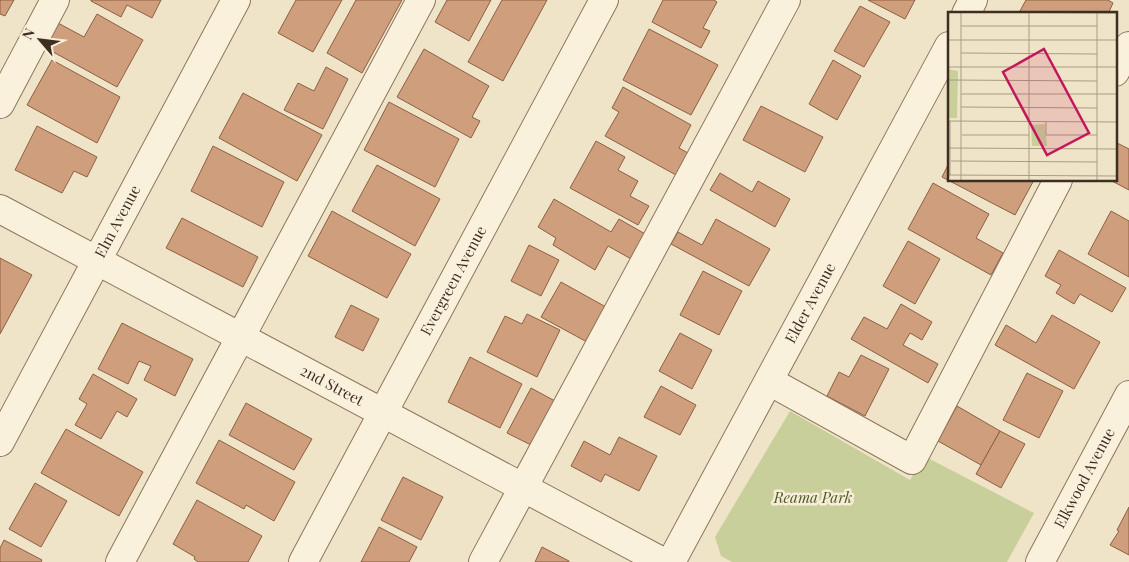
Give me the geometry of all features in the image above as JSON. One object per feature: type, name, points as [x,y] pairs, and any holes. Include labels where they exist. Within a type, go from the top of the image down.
[{"type":"street","points":[[0,104],[55,0]]},
{"type":"street","name":"Elm Avenue","points":[[0,442],[236,0]]},
{"type":"street","points":[[120,562],[421,0]]},
{"type":"street","name":"Evergreen Avenue","points":[[303,562],[604,0]]},
{"type":"street","points":[[483,562],[786,0]]},
{"type":"street","points":[[967,12],[973,0]]},
{"type":"street","points":[[1116,70],[1129,46]]},
{"type":"street","name":"Elder Avenue","points":[[671,562],[948,48]]},
{"type":"street","points":[[768,381],[912,460],[1057,181]]},
{"type":"street","name":"2nd Street","points":[[0,209],[663,562]]},
{"type":"street","name":"Elkwood Avenue","points":[[1040,562],[1129,395]]},
{"type":"green space","name":"Reama Park","points":[[790,411],[910,480],[924,456],[1034,513],[1007,562],[732,562],[721,556],[715,537]]},
{"type":"building","points":[[0,0],[14,0],[5,16],[0,14]]},
{"type":"building","points":[[91,0],[161,0],[152,18],[127,5],[121,17]]},
{"type":"building","points":[[296,0],[342,0],[313,52],[278,33]]},
{"type":"building","points":[[356,0],[402,0],[362,73],[327,53]]},
{"type":"building","points":[[447,0],[491,0],[469,41],[435,22]]},
{"type":"building","points":[[502,0],[547,0],[503,81],[468,62]]},
{"type":"building","points":[[663,0],[714,0],[717,2],[703,28],[710,31],[701,48],[652,22]]},
{"type":"building","points":[[868,0],[915,0],[905,19]]},
{"type":"building","points":[[1026,0],[1108,0],[1113,3],[1109,12],[1020,11]]},
{"type":"building","points":[[860,6],[890,22],[864,67],[834,51]]},
{"type":"building","points":[[97,14],[143,40],[117,87],[44,47],[58,23],[84,37]]},
{"type":"building","points":[[649,29],[718,65],[691,115],[623,80]]},
{"type":"building","points":[[424,49],[489,86],[472,117],[480,121],[471,138],[397,97]]},
{"type":"building","points":[[52,60],[120,97],[97,143],[27,105]]},
{"type":"building","points":[[833,60],[861,76],[837,120],[809,104]]},
{"type":"building","points":[[326,67],[348,79],[323,129],[284,110],[298,83],[314,91]]},
{"type":"building","points":[[623,87],[691,125],[679,148],[688,153],[676,175],[605,136],[619,112],[612,108]]},
{"type":"building","points":[[243,93],[322,135],[297,181],[219,138]]},
{"type":"building","points":[[389,102],[459,139],[435,187],[364,150]]},
{"type":"building","points":[[761,106],[823,137],[805,172],[743,140]]},
{"type":"building","points":[[37,126],[97,157],[87,177],[74,171],[62,193],[15,170]]},
{"type":"building","points":[[596,141],[625,157],[618,170],[638,181],[630,196],[649,206],[638,225],[570,188]]},
{"type":"building","points":[[1116,142],[1129,149],[1129,190],[1112,181],[1116,181]]},
{"type":"building","points":[[213,146],[284,182],[262,227],[191,191]]},
{"type":"building","points":[[377,165],[440,199],[415,246],[352,211]]},
{"type":"building","points":[[948,165],[948,180],[942,177]]},
{"type":"building","points":[[720,173],[752,192],[758,181],[790,199],[775,227],[710,190]]},
{"type":"building","points":[[950,181],[1033,181],[1015,215]]},
{"type":"building","points":[[933,183],[989,214],[976,238],[1003,253],[991,275],[908,229]]},
{"type":"building","points":[[554,199],[611,232],[619,219],[647,235],[633,260],[608,246],[595,270],[553,245],[556,238],[538,227]]},
{"type":"building","points":[[332,211],[411,254],[387,298],[308,256]]},
{"type":"building","points":[[1111,211],[1129,221],[1129,277],[1088,254]]},
{"type":"building","points":[[182,218],[258,257],[243,287],[166,248]]},
{"type":"building","points":[[716,219],[770,249],[749,286],[671,244],[678,232],[702,245]]},
{"type":"building","points":[[908,241],[940,259],[915,304],[883,286]]},
{"type":"building","points":[[529,245],[559,260],[541,296],[511,281]]},
{"type":"building","points":[[1059,250],[1126,288],[1112,312],[1080,294],[1074,304],[1056,293],[1061,285],[1045,276]]},
{"type":"building","points":[[0,258],[32,275],[0,334]]},
{"type":"building","points":[[703,271],[742,291],[719,335],[680,315]]},
{"type":"building","points":[[561,282],[606,307],[587,342],[541,317]]},
{"type":"building","points":[[901,304],[932,322],[922,340],[910,333],[903,345],[938,364],[928,383],[851,339],[864,317],[887,329]]},
{"type":"building","points":[[351,305],[379,319],[363,351],[335,337]]},
{"type":"building","points":[[527,314],[560,330],[537,377],[487,352],[505,316],[522,324]]},
{"type":"building","points":[[1052,315],[1100,342],[1074,389],[995,345],[1006,325],[1036,343]]},
{"type":"building","points":[[122,323],[193,359],[175,396],[144,380],[151,366],[139,361],[128,384],[98,369]]},
{"type":"building","points":[[680,333],[712,350],[692,389],[659,371]]},
{"type":"building","points":[[861,355],[889,369],[865,416],[827,396],[839,372],[849,377]]},
{"type":"building","points":[[470,357],[522,384],[500,428],[448,402]]},
{"type":"building","points":[[1027,373],[1063,391],[1039,438],[1003,420]]},
{"type":"building","points":[[93,374],[137,399],[127,417],[117,411],[101,439],[75,425],[87,404],[79,399]]},
{"type":"building","points":[[661,386],[696,405],[680,435],[644,417]]},
{"type":"building","points":[[531,388],[555,401],[531,445],[507,433]]},
{"type":"building","points":[[246,403],[312,439],[294,470],[229,435]]},
{"type":"building","points":[[957,406],[1000,431],[981,465],[938,441]]},
{"type":"building","points":[[66,429],[143,472],[119,516],[41,473]]},
{"type":"building","points":[[1000,431],[1025,444],[1001,488],[976,474]]},
{"type":"building","points":[[619,437],[657,456],[639,491],[605,474],[601,482],[571,466],[584,441],[610,455]]},
{"type":"building","points":[[219,440],[295,482],[274,521],[246,505],[244,509],[196,483]]},
{"type":"building","points":[[403,477],[443,497],[421,540],[381,520]]},
{"type":"building","points":[[35,483],[67,501],[41,547],[9,529]]},
{"type":"building","points":[[197,500],[262,536],[248,562],[198,562],[194,559],[195,557],[173,544]]},
{"type":"building","points":[[1129,507],[1129,555],[1110,545],[1119,531],[1117,530]]},
{"type":"building","points":[[379,527],[417,547],[409,562],[361,562]]},
{"type":"building","points":[[4,540],[42,560],[41,562],[0,562],[0,548]]},
{"type":"building","points":[[542,547],[569,561],[569,562],[535,562]]}]
